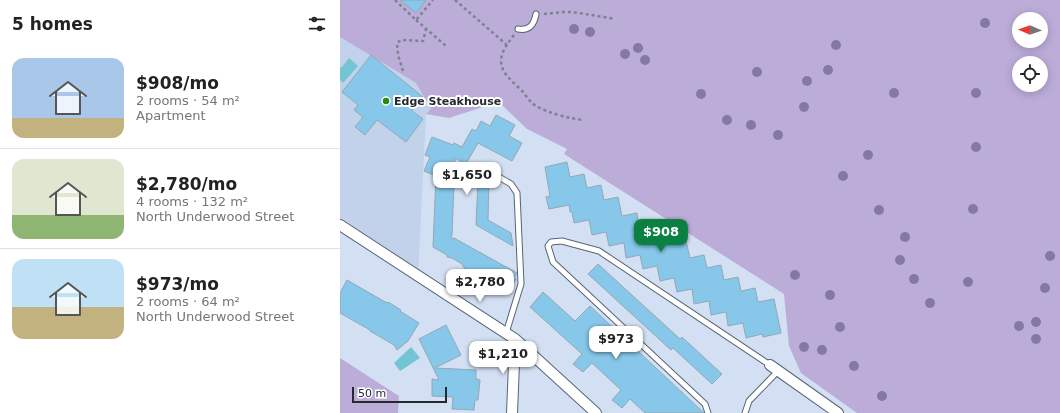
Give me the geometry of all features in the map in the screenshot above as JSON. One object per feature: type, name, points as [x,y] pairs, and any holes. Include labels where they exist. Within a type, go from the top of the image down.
[{"type":"street","points":[[340,226],[515,339],[596,413]]},
{"type":"street","points":[[512,413],[515,339]]},
{"type":"street","points":[[770,365],[838,413]]},
{"type":"lane","points":[[518,29],[526,30],[530,28],[534,22],[536,14]]},
{"type":"lane","points":[[485,169],[511,184],[517,192],[522,284],[506,333]]},
{"type":"lane","points":[[708,413],[705,404],[553,262],[548,246],[551,242],[562,242],[599,251],[770,365]]},
{"type":"lane","points":[[745,413],[749,401],[779,370]]},
{"type":"path","points":[[395,0],[446,46]]},
{"type":"path","points":[[416,20],[433,0]]},
{"type":"path","points":[[455,0],[507,45]]},
{"type":"path","points":[[536,14],[569,12],[615,19]]},
{"type":"path","points":[[402,71],[397,43],[401,40],[423,41],[425,38],[426,29]]},
{"type":"path","points":[[518,29],[503,52],[501,60],[505,74],[524,93],[529,101],[541,108],[565,117],[583,120]]},
{"type":"shaded area","points":[[340,0],[1060,0],[1060,413],[857,413],[801,373],[789,346],[784,294],[564,154],[567,149],[527,129],[503,106],[486,106],[449,118],[426,114],[431,109],[416,83],[340,37]]},
{"type":"shaded area","points":[[340,37],[416,83],[431,109],[426,115],[418,276],[340,225]]},
{"type":"shaded area","points":[[340,358],[399,396],[398,413],[340,413]]},
{"type":"water","points":[[349,58],[358,66],[343,83],[340,80],[340,67],[342,67]]},
{"type":"water","points":[[411,347],[420,358],[400,371],[394,363]]},
{"type":"building","points":[[400,0],[426,0],[416,13]]},
{"type":"building","name":"Edge Steakhouse","points":[[371,55],[423,97],[412,111],[423,119],[406,142],[377,120],[365,135],[355,127],[363,117],[354,110],[358,105],[342,92]]},
{"type":"building","points":[[496,115],[515,125],[509,136],[522,143],[512,161],[478,143],[466,164],[455,158],[452,235],[450,236],[452,239],[454,238],[517,273],[514,278],[516,279],[509,291],[505,289],[503,290],[500,286],[492,281],[490,282],[477,273],[466,271],[462,264],[452,258],[447,257],[447,255],[433,247],[436,176],[424,171],[430,157],[425,155],[432,137],[453,145],[454,143],[462,147],[472,129],[476,131],[481,121],[490,126]]},
{"type":"building","points":[[567,162],[570,177],[584,174],[587,188],[601,185],[604,200],[618,197],[622,216],[637,213],[638,222],[653,220],[655,234],[670,231],[672,244],[686,241],[690,258],[704,255],[707,268],[721,265],[724,280],[738,277],[741,291],[755,288],[758,302],[774,299],[781,333],[763,337],[762,334],[746,338],[743,323],[728,326],[726,312],[711,315],[709,301],[694,304],[692,289],[677,292],[674,278],[660,281],[657,266],[643,269],[640,255],[626,258],[624,243],[609,246],[606,232],[592,235],[589,220],[574,223],[569,205],[549,209],[546,197],[550,196],[545,167]]},
{"type":"building","points":[[478,179],[489,179],[488,220],[511,233],[513,246],[476,225]]},
{"type":"building","points":[[598,264],[680,339],[682,337],[722,374],[712,384],[673,348],[671,350],[588,274]]},
{"type":"building","points":[[347,280],[387,303],[388,302],[419,323],[408,341],[397,350],[394,345],[340,313],[340,293]]},
{"type":"building","points":[[543,292],[575,321],[590,306],[704,413],[645,413],[630,399],[622,408],[612,400],[621,390],[592,363],[583,372],[573,364],[582,354],[530,307]]},
{"type":"building","points":[[446,325],[461,355],[435,368],[476,370],[476,379],[480,380],[478,400],[475,400],[474,410],[452,409],[453,397],[432,396],[432,379],[439,380],[419,339]]},
{"type":"place","name":"Edge Steakhouse","points":[[386,101]]}]
